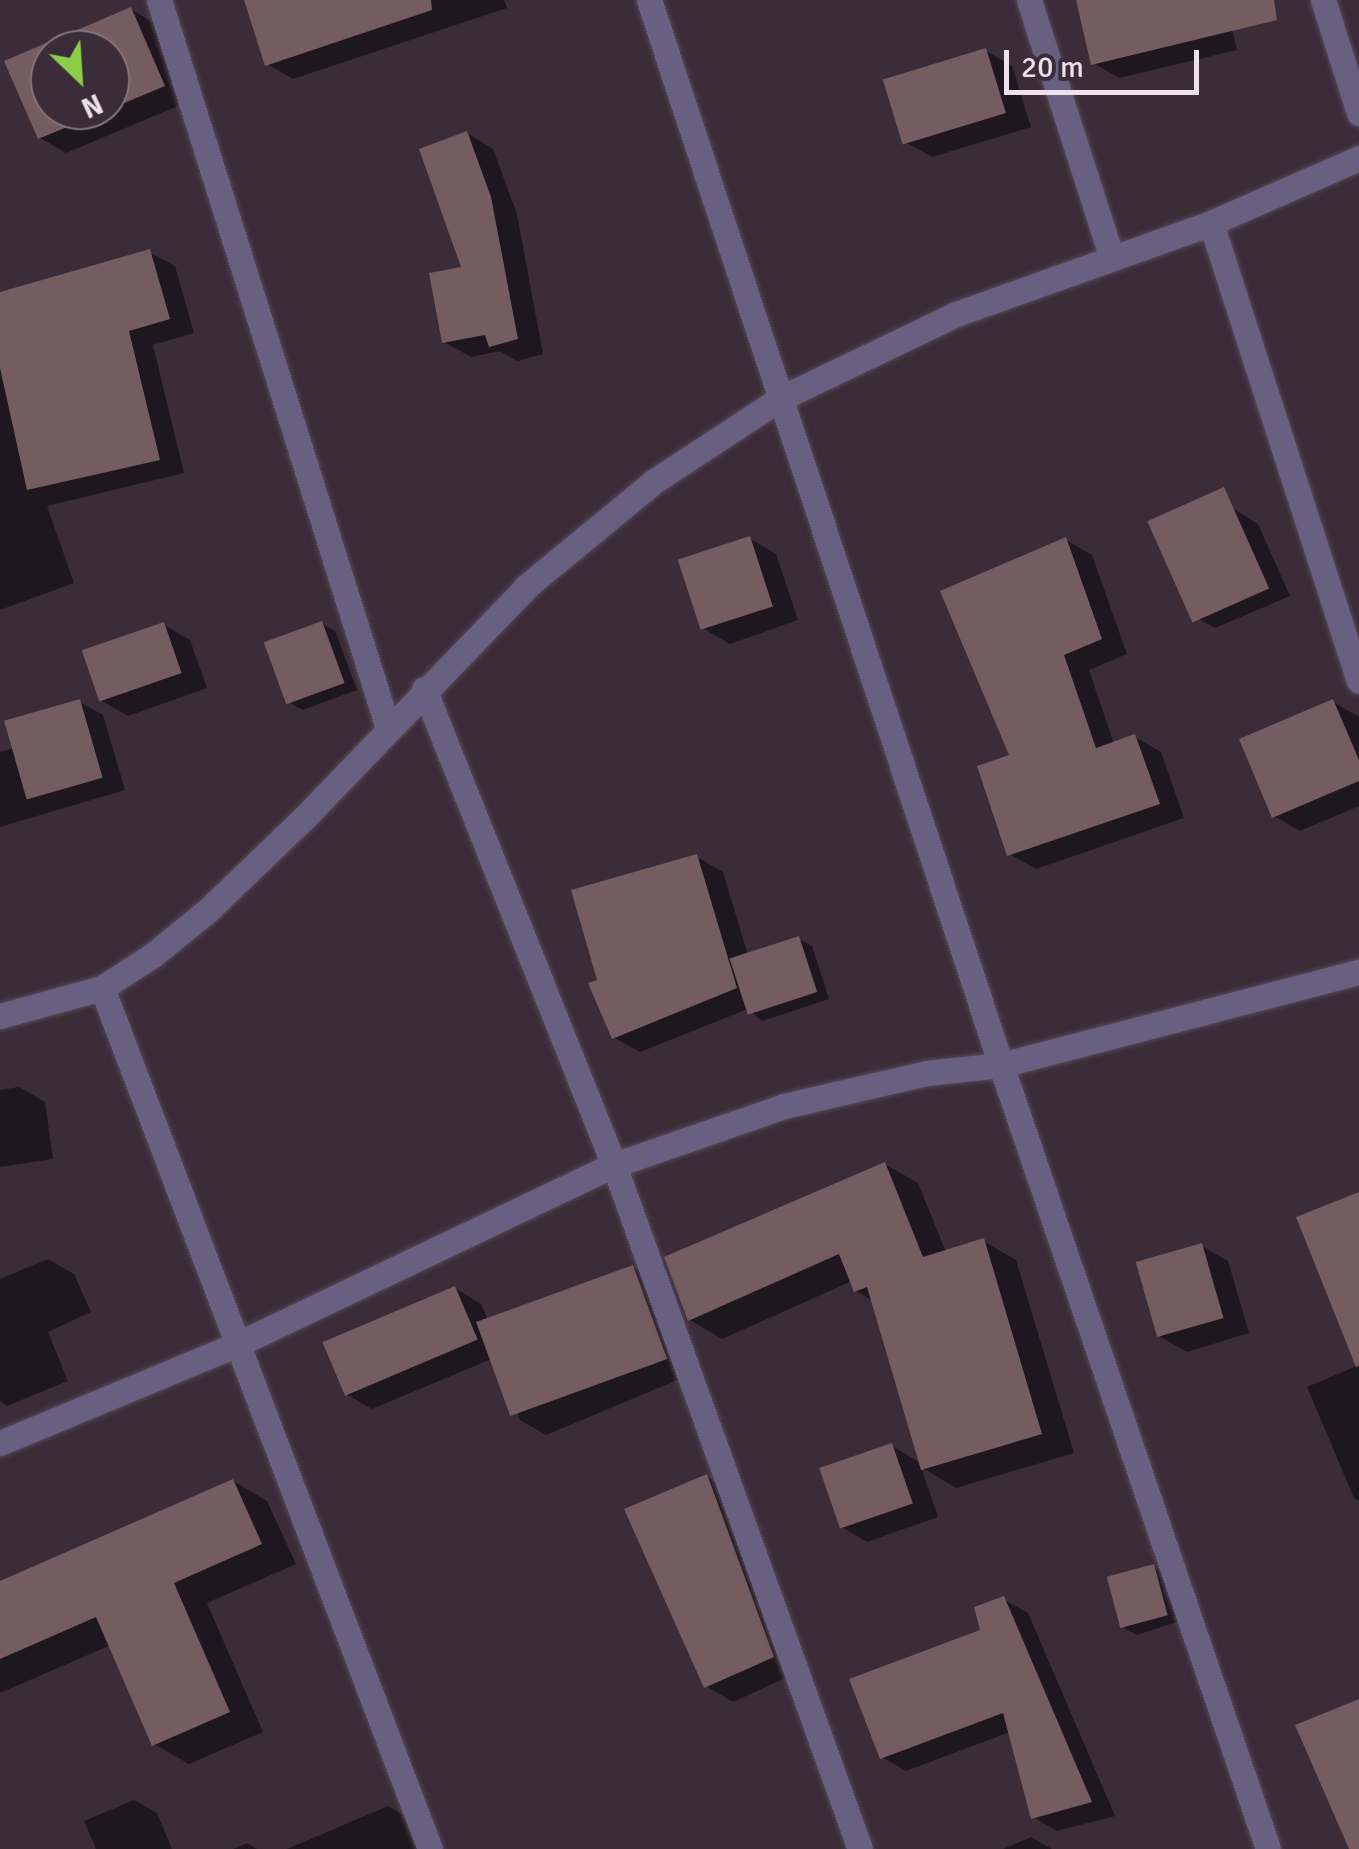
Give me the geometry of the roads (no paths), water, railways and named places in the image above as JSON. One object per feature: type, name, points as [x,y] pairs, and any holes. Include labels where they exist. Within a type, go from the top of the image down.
[{"type":"street","points":[[158,0],[388,728]]},
{"type":"street","points":[[649,0],[1001,1066],[1268,1849]]},
{"type":"street","points":[[1028,0],[1111,256]]},
{"type":"street","points":[[1324,0],[1359,113]]},
{"type":"street","points":[[0,1016],[102,988],[153,956],[208,911],[304,818],[424,688],[527,586],[653,482],[781,398],[956,314],[1211,223],[1359,158]]},
{"type":"street","points":[[1211,223],[1359,682]]},
{"type":"street","points":[[424,688],[614,1165],[860,1849]]},
{"type":"street","points":[[0,1443],[240,1343],[614,1165],[784,1106],[927,1073],[1001,1066],[1359,972]]},
{"type":"street","points":[[102,988],[430,1849]]}]
